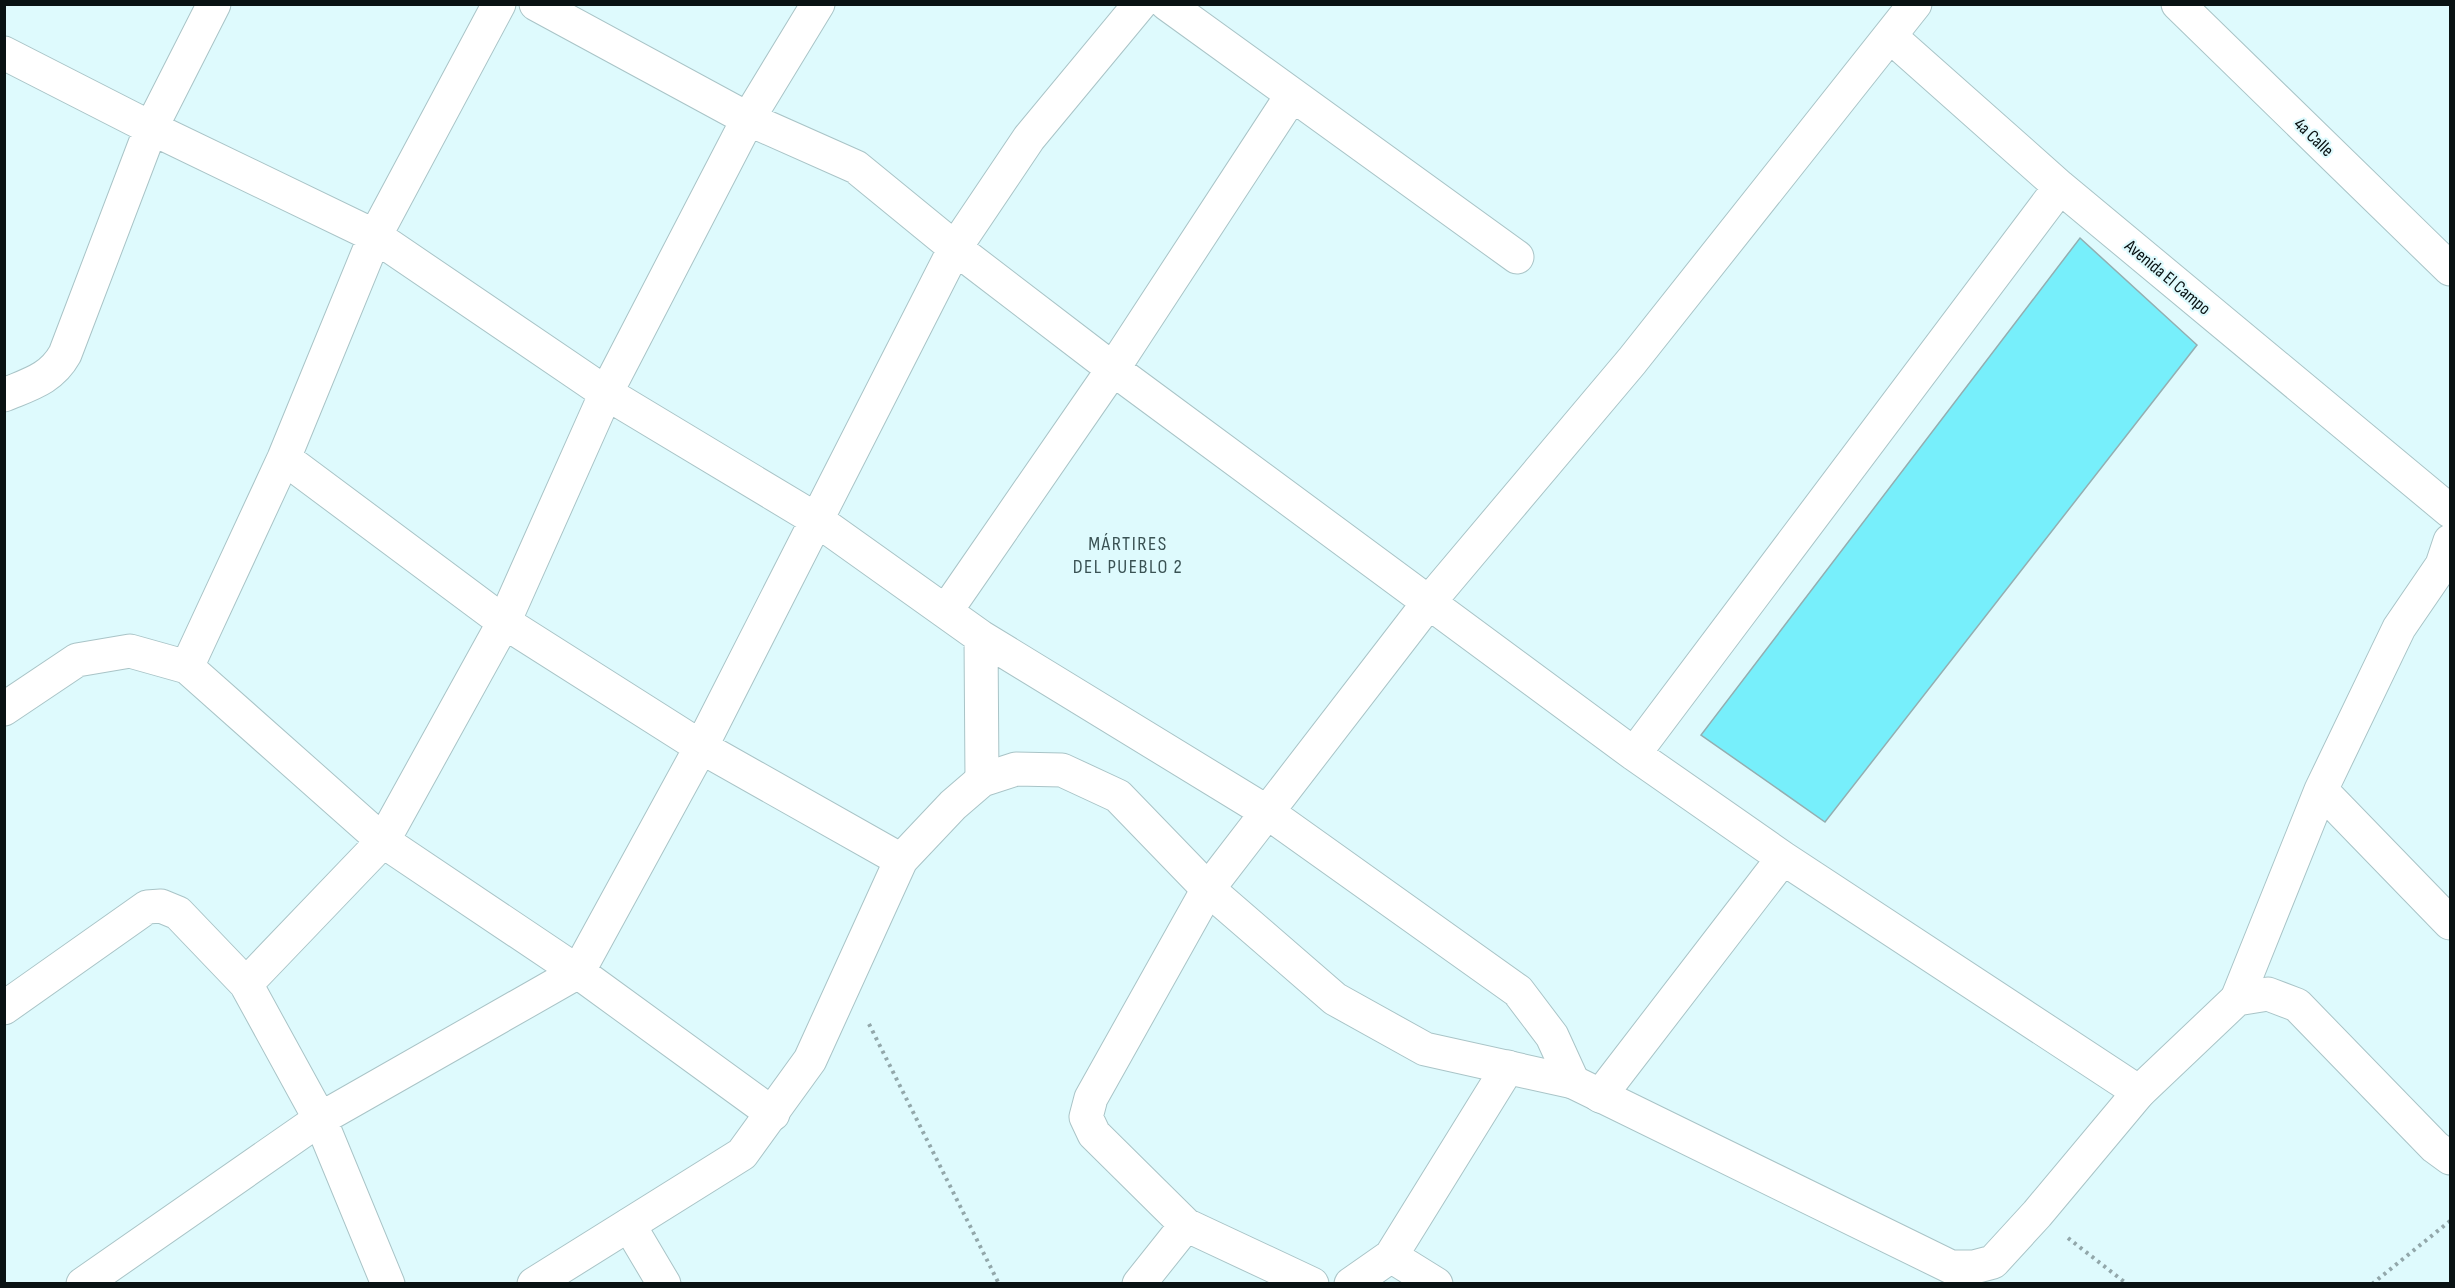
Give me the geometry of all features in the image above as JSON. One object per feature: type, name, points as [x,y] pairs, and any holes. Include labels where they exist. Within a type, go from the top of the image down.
[{"type":"street","points":[[4,395],[47,376],[57,367],[64,354],[151,128],[214,4]]},
{"type":"street","points":[[187,667],[284,458],[375,236],[499,4]]},
{"type":"street","points":[[536,4],[748,119],[856,167],[955,248],[1113,369],[1634,754],[1783,858],[2139,1092]]},
{"type":"street","points":[[246,984],[383,841],[504,622],[606,393],[748,119],[818,4]]},
{"type":"street","points":[[83,1284],[320,1119],[578,972],[701,747],[955,248],[1029,138],[1140,4]]},
{"type":"street","points":[[1167,4],[1517,257]]},
{"type":"street","points":[[1312,1284],[1186,1225],[1094,1134],[1086,1117],[1091,1098],[1208,889],[1429,602],[1632,361],[1915,4]]},
{"type":"street","name":"4a Calle","points":[[2178,4],[2451,269]]},
{"type":"street","name":"Avenida El Campo","points":[[1891,37],[2060,187],[2451,511]]},
{"type":"street","points":[[4,53],[151,128],[375,236],[606,393],[817,520],[981,636],[1266,812],[1518,991],[1552,1036],[1587,1089]]},
{"type":"street","points":[[946,611],[1113,369],[1292,95]]},
{"type":"street","points":[[1634,754],[2060,187]]},
{"type":"street","points":[[284,458],[504,622],[701,747],[901,860]]},
{"type":"street","points":[[534,1284],[742,1154],[810,1060],[901,860],[953,805],[982,780],[1017,769],[1062,770],[1118,796],[1208,889],[1335,999],[1425,1049],[1508,1067],[1587,1089],[1947,1275],[1994,1262],[2139,1092],[2237,999],[2321,790],[2399,628],[2448,560]]},
{"type":"street","points":[[981,636],[982,780]]},
{"type":"street","points":[[4,709],[77,660],[130,651],[187,667],[383,841],[578,972],[773,1114]]},
{"type":"street","points":[[2321,790],[2451,923]]},
{"type":"street","points":[[1587,1089],[1783,858]]},
{"type":"street","points":[[4,1008],[147,907],[160,906],[178,913],[246,984],[320,1119],[388,1284]]},
{"type":"street","points":[[2237,999],[2268,994],[2297,1005],[2434,1147],[2451,1158]]},
{"type":"street","points":[[1351,1284],[1391,1256],[1508,1067]]},
{"type":"street","points":[[629,1225],[664,1284]]},
{"type":"street","points":[[1139,1284],[1186,1225]]},
{"type":"street","points":[[1391,1256],[1436,1284]]},
{"type":"path","points":[[847,979],[999,1284]]},
{"type":"path","points":[[2037,1214],[2127,1284]]},
{"type":"path","points":[[2372,1284],[2451,1221]]},
{"type":"building","points":[[2080,238],[2197,345],[1825,822],[1701,735]]},
{"type":"district","name":"MÁRTIRES DEL PUEBLO 2","points":[[1128,554]]}]
